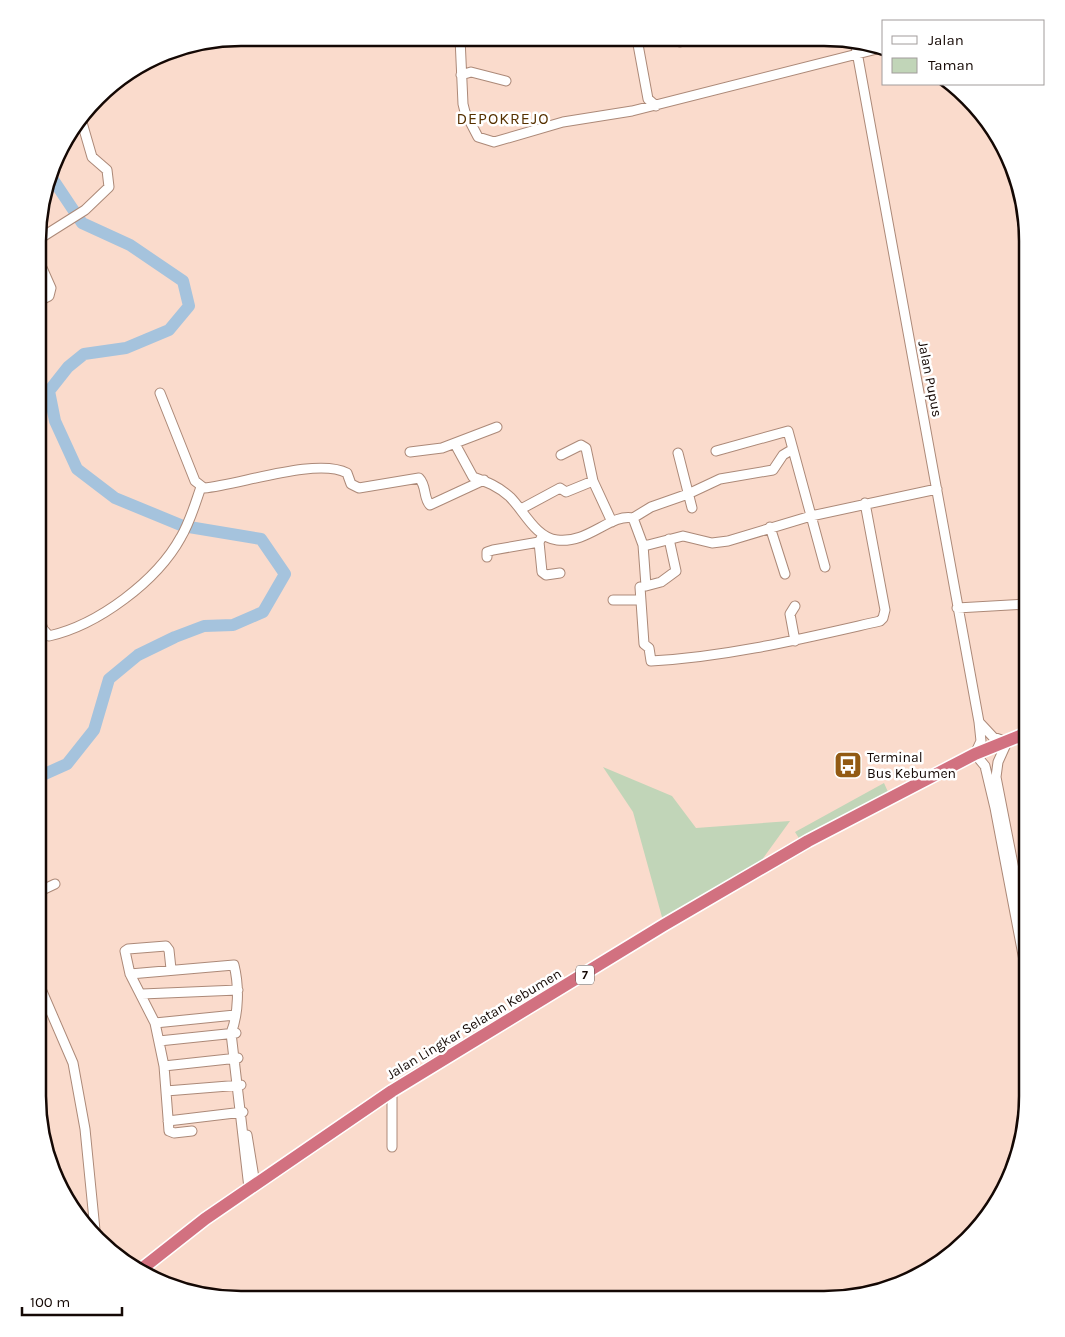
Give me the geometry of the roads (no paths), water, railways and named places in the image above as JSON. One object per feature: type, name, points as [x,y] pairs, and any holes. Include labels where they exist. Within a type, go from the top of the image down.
[{"type":"highway","name":"Jalan Lingkar Selatan Kebumen","points":[[144,1266],[252,1186],[392,1091],[771,862],[975,754],[1019,737]]},
{"type":"street","points":[[460,46],[465,112],[478,137],[494,142],[563,122],[656,106],[868,51]]},
{"type":"street","points":[[638,46],[648,99],[656,106]]},
{"type":"street","name":"Jalan Pupus","points":[[857,49],[979,722],[981,741],[975,754]]},
{"type":"street","points":[[461,75],[471,72],[506,81]]},
{"type":"street","points":[[46,235],[85,210],[108,190],[109,179],[107,170],[92,157],[83,126]]},
{"type":"street","points":[[46,277],[51,288],[49,296],[46,298]]},
{"type":"street","points":[[160,393],[195,481],[200,487]]},
{"type":"street","points":[[410,452],[455,444],[496,427]]},
{"type":"street","points":[[716,451],[787,431],[825,567]]},
{"type":"street","points":[[455,444],[473,477],[484,480],[500,489],[520,509],[541,538],[544,574],[560,573]]},
{"type":"street","points":[[561,455],[584,445],[590,459],[594,481],[612,522]]},
{"type":"street","points":[[487,557],[487,552],[541,538],[575,541],[612,522],[627,516],[633,518],[651,507],[688,494],[720,479],[772,470],[783,455],[793,449]]},
{"type":"street","points":[[678,453],[692,508]]},
{"type":"street","points":[[200,487],[219,486],[300,470],[333,468],[346,473],[351,484],[359,488],[419,478],[425,486],[430,505],[484,480]]},
{"type":"street","points":[[520,509],[560,488],[566,492],[594,481]]},
{"type":"street","points":[[46,632],[49,636],[98,614],[122,601],[145,582],[167,559],[181,537],[192,513],[200,487]]},
{"type":"street","points":[[642,544],[648,545],[689,536],[718,543],[811,516],[937,489]]},
{"type":"street","points":[[633,518],[642,544],[640,600],[644,644],[649,648],[651,661],[717,654],[795,640],[880,621],[885,610],[865,503]]},
{"type":"street","points":[[770,527],[785,574]]},
{"type":"street","points":[[641,586],[661,582],[676,571],[670,539]]},
{"type":"street","points":[[613,600],[640,600]]},
{"type":"street","points":[[957,608],[1019,604]]},
{"type":"street","points":[[795,606],[790,614],[795,640]]},
{"type":"street","points":[[979,722],[993,737],[1007,742],[998,762],[996,777],[1019,895]]},
{"type":"street","points":[[975,754],[985,766],[1019,935]]},
{"type":"street","points":[[46,888],[55,884]]},
{"type":"street","points":[[171,969],[169,950],[166,946],[128,949],[125,952],[130,974],[142,994],[155,1023],[160,1041],[170,1132],[192,1131]]},
{"type":"street","points":[[130,974],[234,964],[238,990],[234,1031],[235,1058],[252,1186]]},
{"type":"street","points":[[142,994],[238,990]]},
{"type":"street","points":[[46,1001],[73,1063],[85,1129],[93,1222]]},
{"type":"street","points":[[155,1023],[235,1015]]},
{"type":"street","points":[[204,1019],[205,1036]]},
{"type":"street","points":[[160,1041],[234,1031]]},
{"type":"street","points":[[164,1066],[235,1058]]},
{"type":"street","points":[[166,1091],[238,1085]]},
{"type":"street","points":[[392,1091],[392,1147]]},
{"type":"street","points":[[168,1121],[242,1112]]},
{"type":"waterway","points":[[46,773],[67,764],[94,730],[109,679],[138,655],[175,637],[204,626],[233,625],[263,612],[285,574],[261,539],[183,526],[115,498],[77,469],[55,421],[49,391],[68,367],[84,354],[126,348],[169,330],[189,306],[183,281],[130,245],[82,223],[55,183]]},
{"type":"place","name":"Terminal Bus Kebumen","points":[[848,765]]},
{"type":"district","name":"DEPOKREJO","points":[[503,118]]}]
